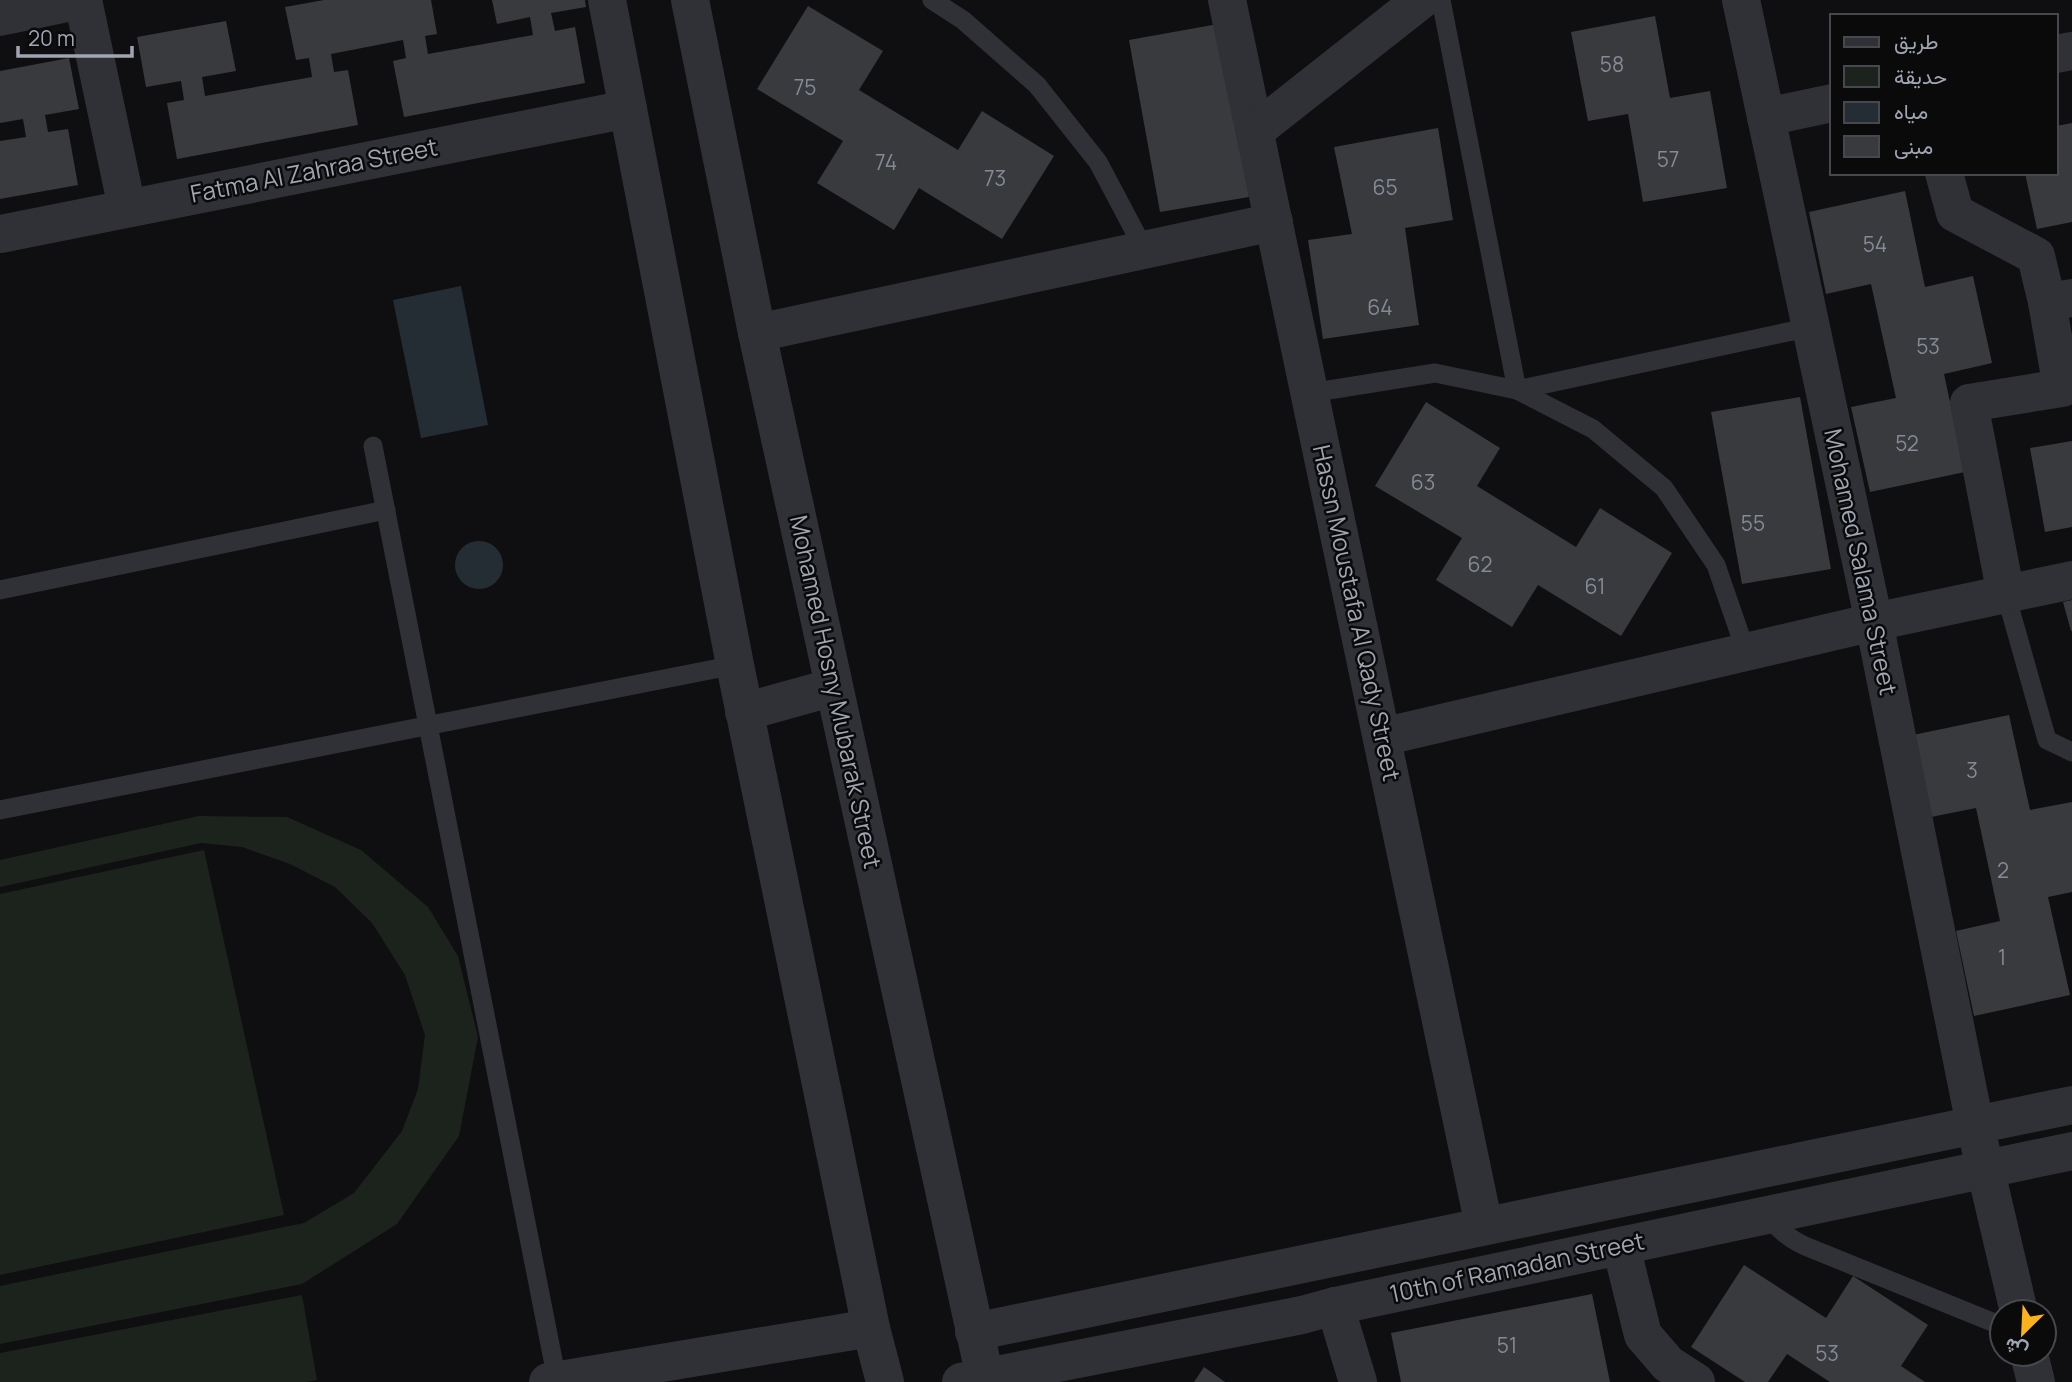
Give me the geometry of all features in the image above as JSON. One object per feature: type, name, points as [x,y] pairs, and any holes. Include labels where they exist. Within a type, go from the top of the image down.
[{"type":"street","points":[[0,17],[82,0],[127,208]]},
{"type":"street","points":[[607,0],[744,712],[871,1328],[885,1382]]},
{"type":"street","name":"Mohamed Hosny Mubarak Street","points":[[690,0],[757,333],[974,1332],[977,1381]]},
{"type":"street","name":"Hassn Moustafa Al Qady Street","points":[[1227,0],[1484,1226]]},
{"type":"street","points":[[1255,131],[1421,0]]},
{"type":"street","name":"Mohamed Salama Street","points":[[1741,0],[1874,622],[1975,1125],[2016,1298]]},
{"type":"street","points":[[1766,117],[1830,103]]},
{"type":"street","name":"Fatma Al Zahraa Street","points":[[0,234],[628,109]]},
{"type":"street","points":[[1945,175],[1955,213],[2036,256],[2059,300],[2062,388],[1969,403],[2006,595]]},
{"type":"street","points":[[757,333],[1274,222]]},
{"type":"street","points":[[1382,737],[1874,622],[2072,580]]},
{"type":"street","points":[[744,712],[834,687]]},
{"type":"street","name":"10th of Ramadan Street","points":[[974,1332],[2072,1105]]},
{"type":"street","name":"10th of Ramadan Street","points":[[977,1381],[2072,1151]]},
{"type":"street","points":[[1621,1246],[1643,1335],[1668,1364],[1696,1382]]},
{"type":"street","points":[[1291,1266],[1357,1382]]},
{"type":"street","points":[[552,1381],[871,1328]]},
{"type":"lane","points":[[932,0],[963,20],[1037,85],[1098,162],[1144,249]]},
{"type":"lane","points":[[1441,0],[1517,390]]},
{"type":"lane","points":[[1517,390],[1811,327]]},
{"type":"lane","points":[[1310,393],[1435,373],[1517,390],[1593,429],[1664,488],[1716,565],[1746,652]]},
{"type":"lane","points":[[373,446],[552,1381]]},
{"type":"lane","points":[[0,590],[386,510]]},
{"type":"lane","points":[[2006,595],[2047,740],[2072,752]]},
{"type":"lane","points":[[0,810],[735,665]]},
{"type":"lane","points":[[1767,1215],[1790,1239],[1988,1320]]},
{"type":"green space","points":[[199,816],[287,817],[361,850],[428,907],[458,956],[478,1037],[459,1136],[397,1224],[302,1284],[0,1344],[0,1286],[304,1223],[354,1193],[402,1131],[418,1089],[425,1035],[405,975],[372,923],[335,887],[290,864],[242,847],[201,843],[0,887],[0,860]]},
{"type":"green space","points":[[204,850],[284,1215],[0,1275],[0,894]]},
{"type":"green space","points":[[302,1295],[317,1380],[0,1382],[0,1353]]},
{"type":"water","points":[[461,286],[488,425],[421,438],[393,300]]},
{"type":"water","points":[[479,541],[496,548],[503,565],[496,582],[479,589],[462,582],[455,565],[462,548]]},
{"type":"building","points":[[324,0],[431,0],[437,34],[425,36],[428,54],[533,35],[530,17],[497,24],[492,0],[585,0],[586,7],[551,13],[555,31],[575,27],[585,83],[404,117],[393,61],[406,58],[403,40],[331,54],[334,72],[348,70],[358,125],[177,159],[167,103],[184,100],[181,81],[146,87],[137,37],[226,21],[236,71],[202,77],[205,96],[312,77],[309,58],[296,60],[285,7]]},
{"type":"building","points":[[808,6],[883,51],[859,90],[958,150],[982,111],[1054,156],[1002,239],[919,188],[894,230],[817,183],[843,141],[757,89]]},
{"type":"building","points":[[1655,16],[1670,98],[1710,91],[1727,188],[1643,202],[1628,114],[1588,121],[1571,32]]},
{"type":"building","points":[[1218,24],[1249,197],[1160,212],[1129,40]]},
{"type":"building","points":[[69,58],[79,109],[45,115],[48,132],[68,129],[78,185],[0,199],[0,141],[26,137],[23,119],[0,123],[0,71]]},
{"type":"building","points":[[2072,123],[2072,222],[2037,229],[2025,175],[2058,175],[2058,126]]},
{"type":"building","points":[[1438,128],[1453,220],[1405,228],[1419,325],[1323,339],[1308,240],[1352,234],[1334,147]]},
{"type":"building","points":[[1905,191],[1925,287],[1973,276],[1992,363],[1944,374],[1965,472],[1870,492],[1851,407],[1896,398],[1871,284],[1826,294],[1809,212]]},
{"type":"building","points":[[1800,397],[1831,569],[1742,584],[1711,412]]},
{"type":"building","points":[[1426,402],[1500,448],[1477,486],[1576,547],[1600,508],[1672,553],[1621,636],[1538,585],[1512,627],[1436,580],[1462,538],[1375,486]]},
{"type":"building","points":[[2072,441],[2072,527],[2045,532],[2030,448]]},
{"type":"building","points":[[2072,600],[2072,631],[2071,631],[2063,602]]},
{"type":"building","points":[[2009,715],[2030,810],[2072,802],[2072,892],[2048,897],[2070,995],[1974,1016],[1956,931],[2000,921],[1976,808],[1931,817],[1913,735]]},
{"type":"building","points":[[1744,1265],[1826,1318],[1853,1276],[1928,1325],[1901,1366],[1925,1382],[1830,1382],[1787,1354],[1768,1382],[1745,1382],[1691,1347]]},
{"type":"building","points":[[1592,1294],[1610,1382],[1401,1382],[1391,1333]]},
{"type":"building","points":[[1204,1367],[1225,1382],[1194,1382]]}]
